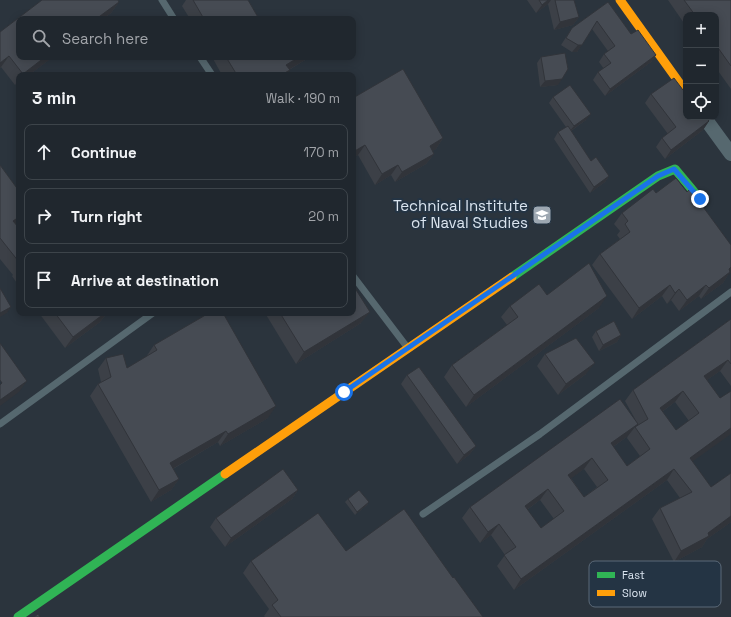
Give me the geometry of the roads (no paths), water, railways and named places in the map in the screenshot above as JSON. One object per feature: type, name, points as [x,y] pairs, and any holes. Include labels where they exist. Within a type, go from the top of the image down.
[{"type":"street","points":[[620,0],[683,88]]},
{"type":"street","points":[[706,120],[731,154]]},
{"type":"street","points":[[18,617],[658,176],[674,169],[700,199]]},
{"type":"lane","points":[[162,0],[172,16]]},
{"type":"lane","points":[[202,60],[210,72]]},
{"type":"lane","points":[[356,280],[408,348]]},
{"type":"lane","points":[[423,514],[540,434],[731,292]]},
{"type":"lane","points":[[0,424],[149,316]]},
{"type":"place","name":"Technical Institute of Naval Studies","points":[[542,215]]}]
